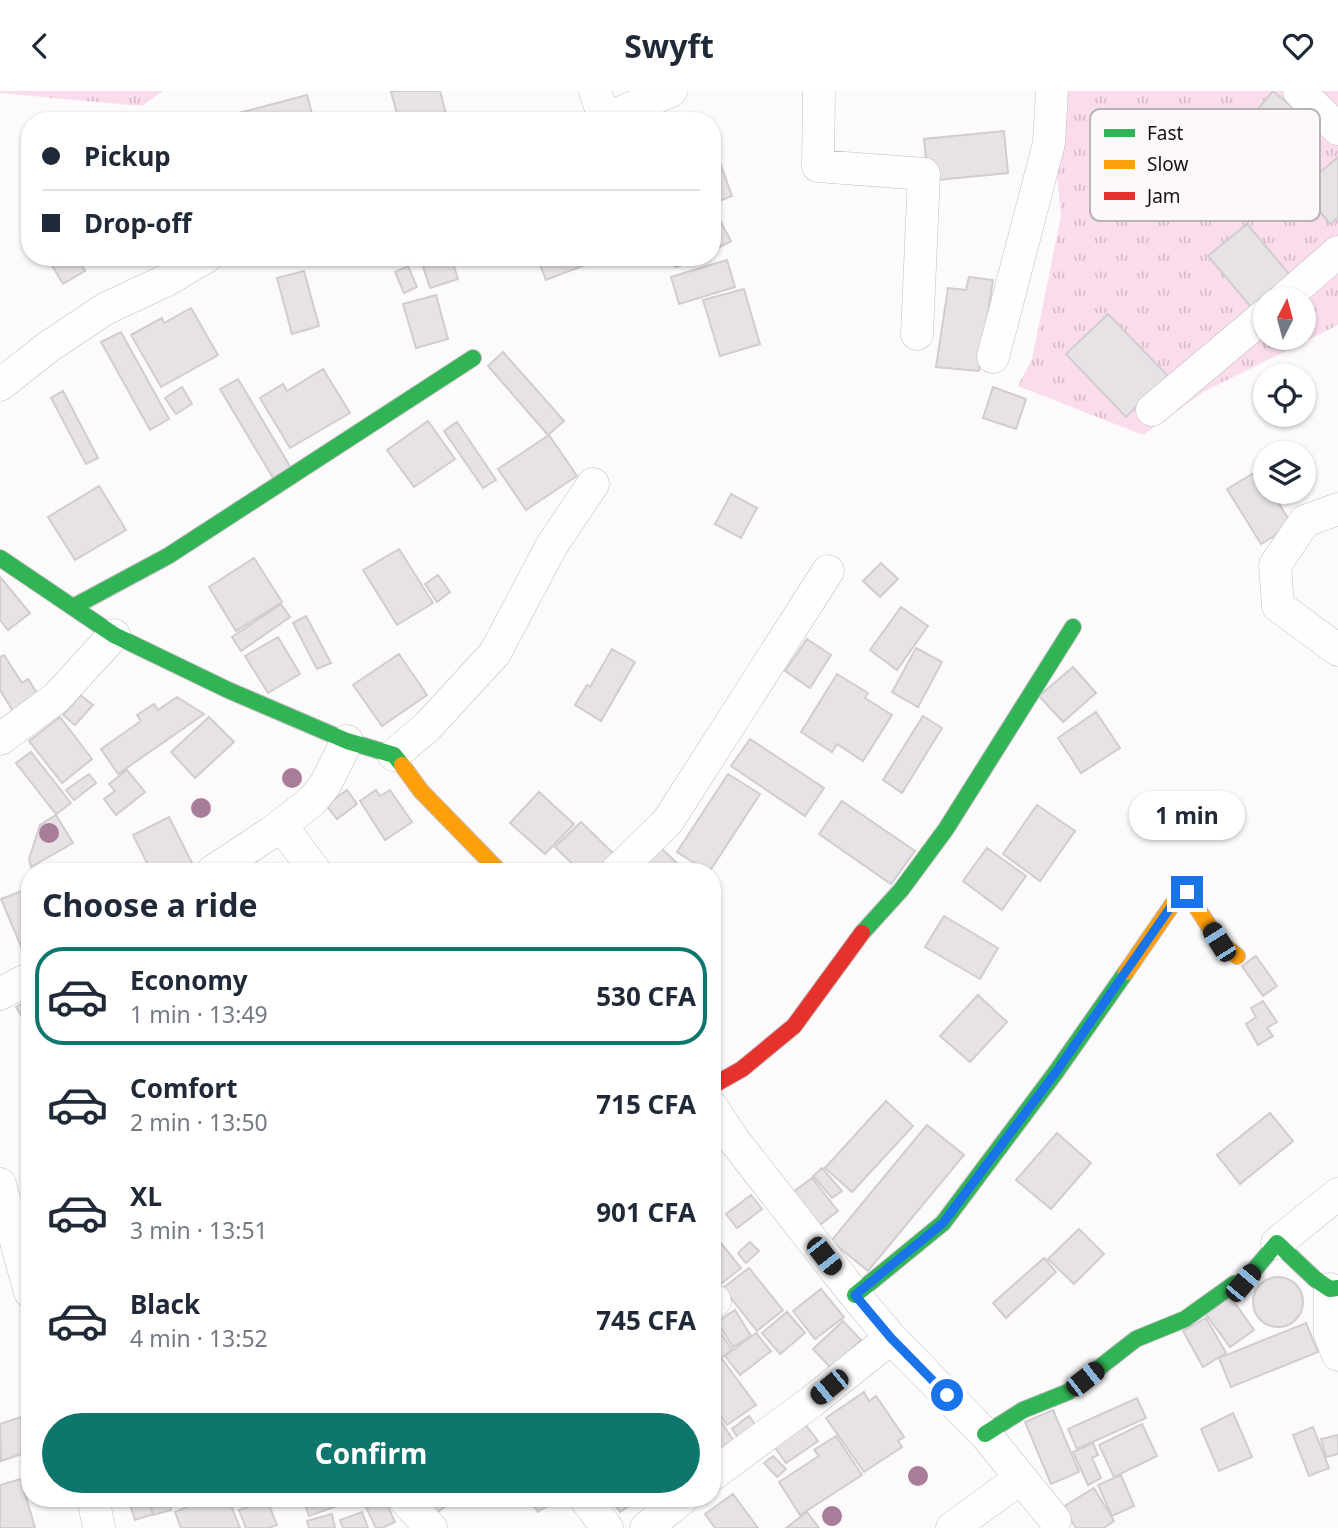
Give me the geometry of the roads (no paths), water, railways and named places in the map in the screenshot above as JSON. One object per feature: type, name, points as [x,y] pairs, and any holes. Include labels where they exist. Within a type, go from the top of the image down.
[{"type":"street","points":[[604,112],[671,91]]},
{"type":"street","points":[[819,91],[818,166],[924,174],[917,334]]},
{"type":"street","points":[[993,357],[1049,142],[1052,91]]},
{"type":"street","points":[[1298,91],[1317,109]]},
{"type":"street","points":[[1320,112],[1338,129]]},
{"type":"street","points":[[1298,287],[1338,252]]},
{"type":"street","points":[[0,385],[48,347],[105,309],[191,266]]},
{"type":"street","points":[[1152,409],[1253,325]]},
{"type":"street","points":[[73,607],[168,557],[473,358]]},
{"type":"street","points":[[394,755],[428,726],[495,653],[552,545],[593,484]]},
{"type":"street","points":[[1338,509],[1305,521],[1275,565],[1278,606],[1338,650]]},
{"type":"street","points":[[0,558],[114,635],[229,690],[347,741],[394,755],[421,791],[491,863]]},
{"type":"street","points":[[625,863],[668,821],[828,571]]},
{"type":"street","points":[[721,1081],[742,1069],[794,1026],[854,942],[901,890],[946,829],[1073,627]]},
{"type":"street","points":[[0,739],[56,698],[114,635]]},
{"type":"street","points":[[225,863],[312,801],[324,785],[347,741]]},
{"type":"street","points":[[281,825],[309,863]]},
{"type":"street","points":[[855,1295],[943,1223],[1056,1072],[1172,905],[1187,892],[1219,942],[1237,956]]},
{"type":"street","points":[[0,994],[21,983]]},
{"type":"street","points":[[721,1121],[855,1295],[891,1338],[985,1434],[1055,1520]]},
{"type":"street","points":[[0,1184],[21,1260]]},
{"type":"street","points":[[985,1434],[1023,1409],[1068,1392],[1136,1339],[1175,1325],[1234,1284],[1243,1283],[1277,1243],[1338,1194]]},
{"type":"street","points":[[1277,1243],[1315,1279],[1334,1289],[1330,1333],[1338,1355]]},
{"type":"street","points":[[721,1468],[811,1402],[891,1338]]},
{"type":"street","points":[[952,1528],[1021,1478]]},
{"type":"street","points":[[95,1507],[99,1528]]},
{"type":"street","points":[[411,1507],[430,1528]]},
{"type":"street","points":[[592,1507],[607,1528]]},
{"type":"street","points":[[646,1528],[672,1507]]}]
